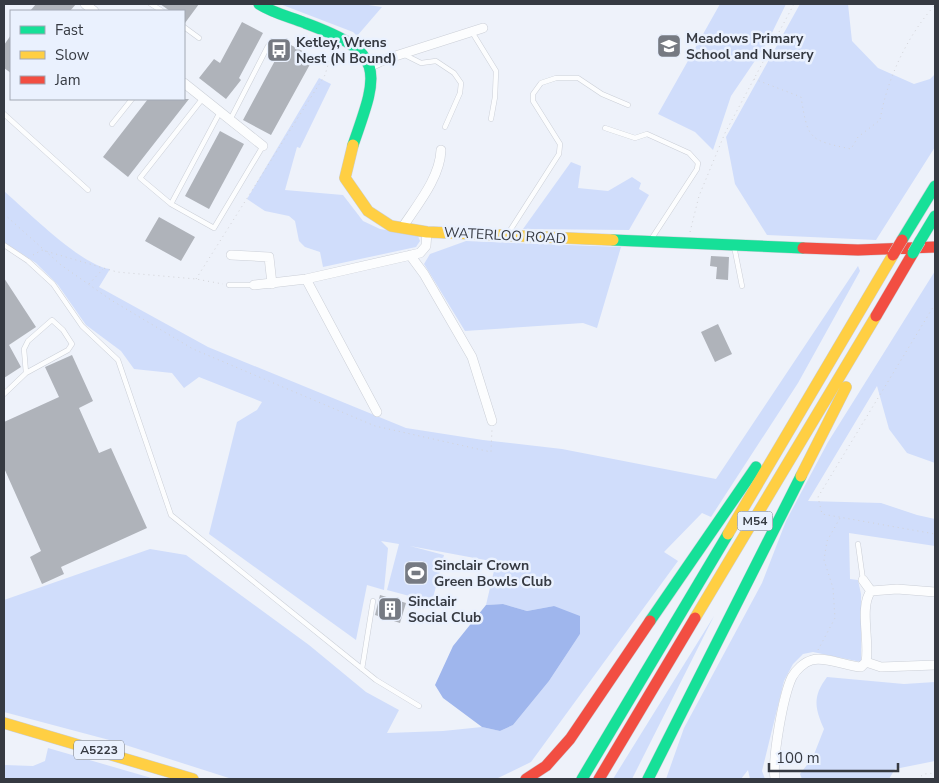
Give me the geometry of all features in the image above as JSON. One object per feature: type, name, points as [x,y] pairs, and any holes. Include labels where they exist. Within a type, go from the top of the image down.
[{"type":"main road","points":[[259,4],[266,9],[336,36],[362,51],[372,66]]},
{"type":"main road","name":"WATERLOO ROAD","points":[[372,66],[371,92],[346,164],[345,178],[368,211],[391,226],[427,232],[650,242],[858,250],[935,247]]},
{"type":"main road","name":"M54","points":[[582,779],[935,186]]},
{"type":"main road","name":"M54","points":[[599,779],[935,216]]},
{"type":"main road","name":"M54","points":[[648,779],[796,490],[911,257]]},
{"type":"main road","name":"M54","points":[[526,779],[546,766],[586,716],[848,331]]},
{"type":"main road","name":"A5223","points":[[4,723],[193,779]]},
{"type":"street","points":[[372,66],[402,54],[483,28]]},
{"type":"street","points":[[185,84],[263,146]]},
{"type":"street","points":[[402,228],[430,184],[440,162],[441,150]]},
{"type":"street","points":[[254,285],[306,278],[410,255],[424,250],[427,232]]},
{"type":"street","points":[[231,254],[269,256],[272,284]]},
{"type":"street","points":[[410,255],[424,274],[472,357],[492,421]]},
{"type":"street","points":[[306,278],[377,412]]},
{"type":"street","points":[[863,580],[870,591]]},
{"type":"street","points":[[870,591],[897,589],[935,592]]},
{"type":"street","points":[[775,779],[773,765],[779,729],[792,678],[798,668],[813,660],[822,659],[842,665],[861,667],[866,662],[868,654],[866,602],[870,591]]},
{"type":"street","points":[[866,662],[880,667],[935,665]]},
{"type":"lane","points":[[185,28],[199,38]]},
{"type":"lane","points":[[472,32],[496,71],[495,97],[490,119]]},
{"type":"lane","points":[[230,120],[268,46]]},
{"type":"lane","points":[[402,54],[421,63],[436,61],[454,73],[461,83],[460,93],[445,127]]},
{"type":"lane","points":[[506,236],[559,154],[560,144],[533,101],[536,88],[540,83],[548,80],[578,78],[602,94],[628,104]]},
{"type":"lane","points":[[203,98],[140,178],[171,204],[214,228],[263,146]]},
{"type":"lane","points":[[112,124],[131,100]]},
{"type":"lane","points":[[171,204],[220,112]]},
{"type":"lane","points":[[4,114],[88,190]]},
{"type":"lane","points":[[605,128],[635,138],[647,134],[689,153],[698,163],[697,169],[650,242]]},
{"type":"lane","points":[[4,245],[26,260],[52,284],[82,326],[118,360],[171,515],[362,669],[419,706]]},
{"type":"lane","points":[[733,245],[742,286]]},
{"type":"lane","points":[[229,285],[254,285]]},
{"type":"lane","points":[[4,394],[26,373],[68,350],[72,344],[56,322],[52,320],[28,341],[24,350],[26,373]]},
{"type":"lane","points":[[858,544],[863,580]]},
{"type":"lane","points":[[362,669],[373,601]]},
{"type":"path","points":[[689,243],[699,196],[725,133],[794,4]]},
{"type":"path","points":[[754,79],[801,97],[807,130],[821,143],[850,149],[858,137],[880,120],[884,94],[905,48],[935,5]]},
{"type":"path","points":[[196,279],[325,75],[336,36]]},
{"type":"path","points":[[4,214],[42,250],[88,285],[193,349],[375,426],[491,452],[492,421]]},
{"type":"path","points":[[26,260],[42,250],[117,272],[196,279],[229,285]]},
{"type":"path","points":[[88,285],[104,268]]},
{"type":"path","points":[[935,304],[818,497],[822,514],[935,534]]},
{"type":"path","points":[[813,660],[835,618],[833,588],[824,560],[828,541],[840,517]]},
{"type":"path","points":[[917,779],[924,774],[935,773]]},
{"type":"shaded area","points":[[280,4],[362,4],[382,7],[357,36],[353,32]]},
{"type":"shaded area","points":[[720,4],[786,4],[767,43],[731,96],[713,150],[695,132],[658,114]]},
{"type":"shaded area","points":[[800,4],[848,4],[852,41],[878,68],[914,84],[930,79],[935,74],[935,147],[876,240],[767,235],[735,184],[726,137]]},
{"type":"shaded area","points":[[319,78],[331,84],[300,148],[297,147],[285,190],[343,195],[363,221],[380,229],[418,236],[420,241],[416,247],[323,267],[320,252],[305,247],[299,241],[295,221],[289,216],[265,211],[247,199]]},
{"type":"shaded area","points":[[571,162],[581,166],[578,188],[608,191],[632,177],[641,183],[639,189],[649,195],[629,230],[523,229]]},
{"type":"shaded area","points":[[4,191],[70,248],[98,266],[110,269],[99,287],[208,347],[406,428],[483,440],[562,449],[716,479],[858,266],[860,271],[798,383],[711,517],[702,513],[664,552],[678,561],[531,762],[496,779],[232,779],[113,741],[4,712],[4,600],[150,549],[186,555],[309,645],[366,692],[399,710],[387,733],[443,731],[482,727],[500,731],[513,725],[549,681],[580,634],[554,606],[527,611],[503,604],[486,605],[496,562],[410,546],[444,555],[432,602],[387,590],[399,544],[381,541],[388,548],[384,590],[367,585],[356,640],[209,534],[237,422],[257,410],[262,402],[199,377],[184,388],[172,373],[134,369],[121,351],[86,325],[58,285],[36,263],[4,242]]},
{"type":"shaded area","points":[[466,241],[621,247],[597,328],[583,323],[465,331],[424,264],[430,254]]},
{"type":"shaded area","points":[[935,271],[935,463],[907,453],[889,429],[877,386],[808,501],[881,503],[935,519],[935,546],[849,533],[850,579],[858,580],[861,594],[861,662],[813,652],[803,654],[793,664],[784,681],[762,771],[765,779],[750,779],[748,770],[741,779],[666,779],[684,728],[762,583],[786,521],[828,442]]},
{"type":"shaded area","points":[[714,616],[632,779],[613,779]]},
{"type":"shaded area","points":[[827,677],[904,684],[935,682],[935,761],[895,769],[889,779],[802,779],[800,774],[813,757],[824,729],[816,703],[819,691]]},
{"type":"shaded area","points":[[48,748],[154,779],[4,779],[4,765],[33,766],[45,761]]},
{"type":"water","points":[[503,604],[527,611],[554,606],[580,616],[580,634],[549,681],[513,725],[500,731],[482,727],[443,698],[435,685],[453,646],[486,605]]},
{"type":"building","points":[[36,4],[76,4],[71,10],[31,10]]},
{"type":"building","points":[[160,4],[199,4],[185,23],[185,10],[169,10]]},
{"type":"building","points":[[242,22],[263,33],[239,78],[241,80],[226,99],[199,78],[214,59],[220,63]]},
{"type":"building","points":[[10,36],[10,72],[4,68],[4,45]]},
{"type":"building","points":[[285,42],[314,57],[271,135],[243,120]]},
{"type":"building","points":[[189,99],[128,177],[103,157],[147,100]]},
{"type":"building","points":[[220,131],[244,144],[209,209],[185,196]]},
{"type":"building","points":[[159,217],[195,237],[181,261],[145,241]]},
{"type":"building","points":[[711,256],[729,257],[728,280],[716,279],[717,267],[710,266]]},
{"type":"building","points":[[4,278],[36,327],[9,345],[21,367],[4,378]]},
{"type":"building","points":[[718,324],[732,354],[715,362],[701,332]]},
{"type":"building","points":[[72,355],[93,401],[79,408],[99,453],[111,448],[147,528],[61,567],[64,574],[42,584],[30,557],[41,551],[4,468],[4,422],[59,397],[45,367]]},
{"type":"building","name":"Sinclair Social Club","points":[[380,595],[406,603],[400,623],[375,615]]},
{"type":"traffic: fast","points":[[259,4],[332,34],[351,44],[363,55],[370,68],[371,82],[368,99],[353,145]]},
{"type":"traffic: fast","points":[[902,240],[935,186]]},
{"type":"traffic: fast","points":[[920,241],[935,216]]},
{"type":"traffic: fast","points":[[613,240],[803,248]]},
{"type":"traffic: fast","points":[[913,253],[920,241]]},
{"type":"traffic: fast","points":[[650,621],[756,467]]},
{"type":"traffic: fast","points":[[648,779],[801,476]]},
{"type":"traffic: fast","points":[[582,779],[728,534]]},
{"type":"traffic: slow","points":[[353,145],[345,178],[368,211],[391,226],[427,232],[613,240]]},
{"type":"traffic: slow","points":[[728,534],[893,255]]},
{"type":"traffic: slow","points":[[695,618],[876,316]]},
{"type":"traffic: slow","points":[[801,476],[846,387]]},
{"type":"traffic: slow","points":[[4,723],[193,779]]},
{"type":"traffic: jam","points":[[893,255],[902,240]]},
{"type":"traffic: jam","points":[[803,248],[858,250],[935,247]]},
{"type":"traffic: jam","points":[[876,316],[913,253]]},
{"type":"traffic: jam","points":[[599,779],[695,618]]},
{"type":"traffic: jam","points":[[526,779],[546,766],[570,739],[650,621]]},
{"type":"place","name":"Meadows Primary School and Nursery","points":[[669,46]]},
{"type":"place","name":"Ketley, Wrens Nest (N Bound)","points":[[279,50]]},
{"type":"place","name":"Sinclair Crown Green Bowls Club","points":[[416,573]]},
{"type":"place","name":"Sinclair Social Club","points":[[390,609]]}]
